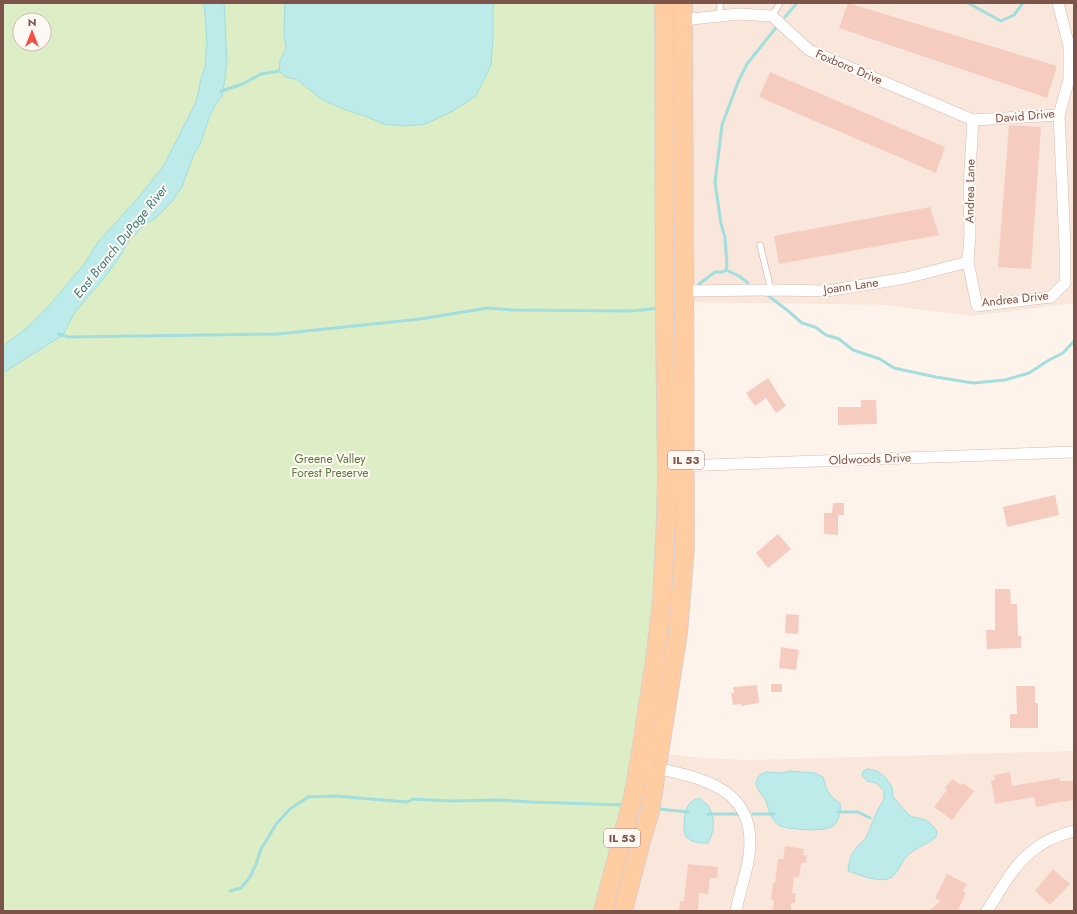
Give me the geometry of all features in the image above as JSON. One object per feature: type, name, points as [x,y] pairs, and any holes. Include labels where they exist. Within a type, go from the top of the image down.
[{"type":"main road","name":"IL 53","points":[[602,911],[633,797],[655,660],[662,601],[667,466],[664,3]]},
{"type":"main road","name":"IL 53","points":[[623,911],[650,811],[678,633],[685,546],[686,466],[683,12]]},
{"type":"street","name":"David Drive","points":[[973,120],[1059,115],[1069,79],[1069,46],[1058,3]]},
{"type":"street","points":[[683,12],[720,16],[738,14],[772,16]]},
{"type":"street","name":"Foxboro Drive","points":[[772,16],[809,50],[973,120]]},
{"type":"street","name":"Andrea Drive","points":[[968,262],[977,306],[1051,297],[1065,283],[1065,245],[1059,115]]},
{"type":"street","name":"Andrea Lane","points":[[968,262],[970,235],[969,188],[973,120]]},
{"type":"street","name":"Joann Lane","points":[[684,291],[827,291],[906,278],[968,262]]},
{"type":"street","name":"Oldwoods Drive","points":[[667,466],[1074,452]]},
{"type":"street","points":[[639,764],[699,779],[716,785],[729,794],[740,806],[749,827],[750,847],[736,911]]},
{"type":"street","points":[[986,911],[1024,857],[1049,839],[1074,831]]},
{"type":"lane","points":[[720,3],[720,16]]},
{"type":"lane","points":[[772,16],[780,3]]},
{"type":"lane","points":[[760,245],[771,290]]},
{"type":"shaded area","points":[[688,3],[1074,3],[1074,303],[972,316],[885,305],[690,302]]},
{"type":"shaded area","points":[[1074,751],[1074,911],[628,911],[666,754],[703,758],[749,760]]},
{"type":"green space","name":"Greene Valley Forest Preserve","points":[[3,3],[658,3],[658,504],[655,601],[627,793],[599,911],[3,911]]},
{"type":"water","name":"East Branch DuPage River","points":[[204,3],[224,3],[227,60],[225,79],[222,96],[210,115],[200,145],[194,154],[182,187],[170,204],[157,217],[142,227],[128,242],[117,261],[105,277],[75,312],[63,335],[3,373],[3,346],[28,327],[47,308],[85,263],[98,242],[138,198],[164,165],[195,104],[205,67],[207,41]]},
{"type":"water","points":[[285,3],[493,3],[491,65],[476,96],[453,111],[425,124],[405,126],[384,124],[323,100],[296,79],[286,77],[279,71],[280,61],[286,48],[284,34]]},
{"type":"water","points":[[868,769],[877,771],[885,777],[892,787],[893,797],[910,816],[926,820],[933,826],[937,834],[935,838],[928,843],[909,854],[893,876],[883,880],[848,871],[852,854],[866,838],[877,811],[884,799],[884,791],[876,783],[867,781],[862,775],[863,771]]},
{"type":"water","points":[[789,771],[815,773],[823,777],[827,790],[833,798],[840,803],[839,816],[834,825],[827,829],[804,830],[787,828],[775,822],[765,799],[759,792],[756,784],[760,775],[765,773],[781,773]]},
{"type":"water","points":[[699,798],[708,806],[713,818],[713,831],[708,843],[692,841],[685,836],[684,832],[684,819],[687,808],[690,803]]},
{"type":"building","points":[[848,3],[1057,66],[1047,98],[839,28]]},
{"type":"building","points":[[770,72],[945,147],[936,173],[759,97]]},
{"type":"building","points":[[1009,125],[1041,127],[1031,269],[998,267]]},
{"type":"building","points":[[930,207],[939,235],[779,264],[774,236]]},
{"type":"building","points":[[768,378],[786,406],[776,413],[766,398],[755,406],[746,393]]},
{"type":"building","points":[[861,400],[876,400],[877,424],[838,425],[838,407],[861,407]]},
{"type":"building","points":[[1055,495],[1059,515],[1007,527],[1003,507]]},
{"type":"building","points":[[833,503],[844,503],[844,515],[838,515],[838,535],[824,534],[824,513],[832,513]]},
{"type":"building","points":[[778,534],[791,549],[768,568],[756,553]]},
{"type":"building","points":[[995,589],[1010,589],[1011,604],[1017,604],[1018,636],[1021,636],[1021,648],[987,649],[986,630],[995,630]]},
{"type":"building","points":[[786,614],[799,615],[798,634],[785,633]]},
{"type":"building","points":[[781,647],[799,650],[796,670],[779,668]]},
{"type":"building","points":[[771,684],[782,684],[782,692],[771,692]]},
{"type":"building","points":[[757,685],[759,703],[741,706],[741,704],[733,705],[731,693],[734,693],[733,687]]},
{"type":"building","points":[[1016,686],[1035,686],[1035,703],[1038,703],[1038,728],[1010,728],[1010,714],[1017,714]]},
{"type":"building","points":[[1010,772],[1012,786],[1059,778],[1060,781],[1074,781],[1074,800],[1036,807],[1034,797],[995,804],[991,781],[995,780],[994,775]]},
{"type":"building","points":[[952,779],[961,785],[963,783],[974,791],[952,820],[934,807],[947,790],[945,788]]},
{"type":"building","points":[[785,846],[804,849],[803,855],[807,855],[806,863],[801,863],[799,878],[794,877],[792,893],[796,893],[795,903],[791,903],[791,911],[773,910],[774,901],[771,900],[778,859],[783,859]]},
{"type":"building","points":[[688,864],[718,867],[717,878],[710,878],[708,894],[699,893],[698,911],[679,911],[680,901],[684,901]]},
{"type":"building","points":[[1053,869],[1070,884],[1050,905],[1035,891]]},
{"type":"building","points":[[947,874],[967,884],[963,891],[966,892],[962,902],[957,911],[929,911],[941,901],[935,898]]},
{"type":"waterway","points":[[785,17],[797,3]]},
{"type":"waterway","points":[[968,3],[1001,21],[1014,15],[1023,3]]},
{"type":"waterway","points":[[726,270],[725,237],[721,224],[715,182],[722,125],[738,82],[747,64],[778,25]]},
{"type":"waterway","points":[[221,91],[243,84],[261,74],[279,71]]},
{"type":"waterway","points":[[726,270],[739,276],[748,283]]},
{"type":"waterway","points":[[699,284],[715,272],[723,272],[726,270]]},
{"type":"waterway","points":[[766,294],[802,323],[815,327],[826,335],[839,339],[853,350],[880,359],[894,368],[973,383],[1005,380],[1029,373],[1063,353],[1074,341]]},
{"type":"waterway","points":[[59,334],[68,337],[278,334],[420,319],[488,308],[512,310],[632,311],[659,308]]},
{"type":"waterway","points":[[230,891],[241,888],[250,877],[261,849],[277,823],[290,809],[308,797],[335,796],[407,802],[413,799],[450,801],[501,800],[624,805]]},
{"type":"waterway","points":[[659,809],[688,812]]},
{"type":"waterway","points":[[838,812],[858,812],[870,818]]},
{"type":"waterway","points":[[708,814],[740,814]]},
{"type":"waterway","points":[[753,814],[774,814]]}]
